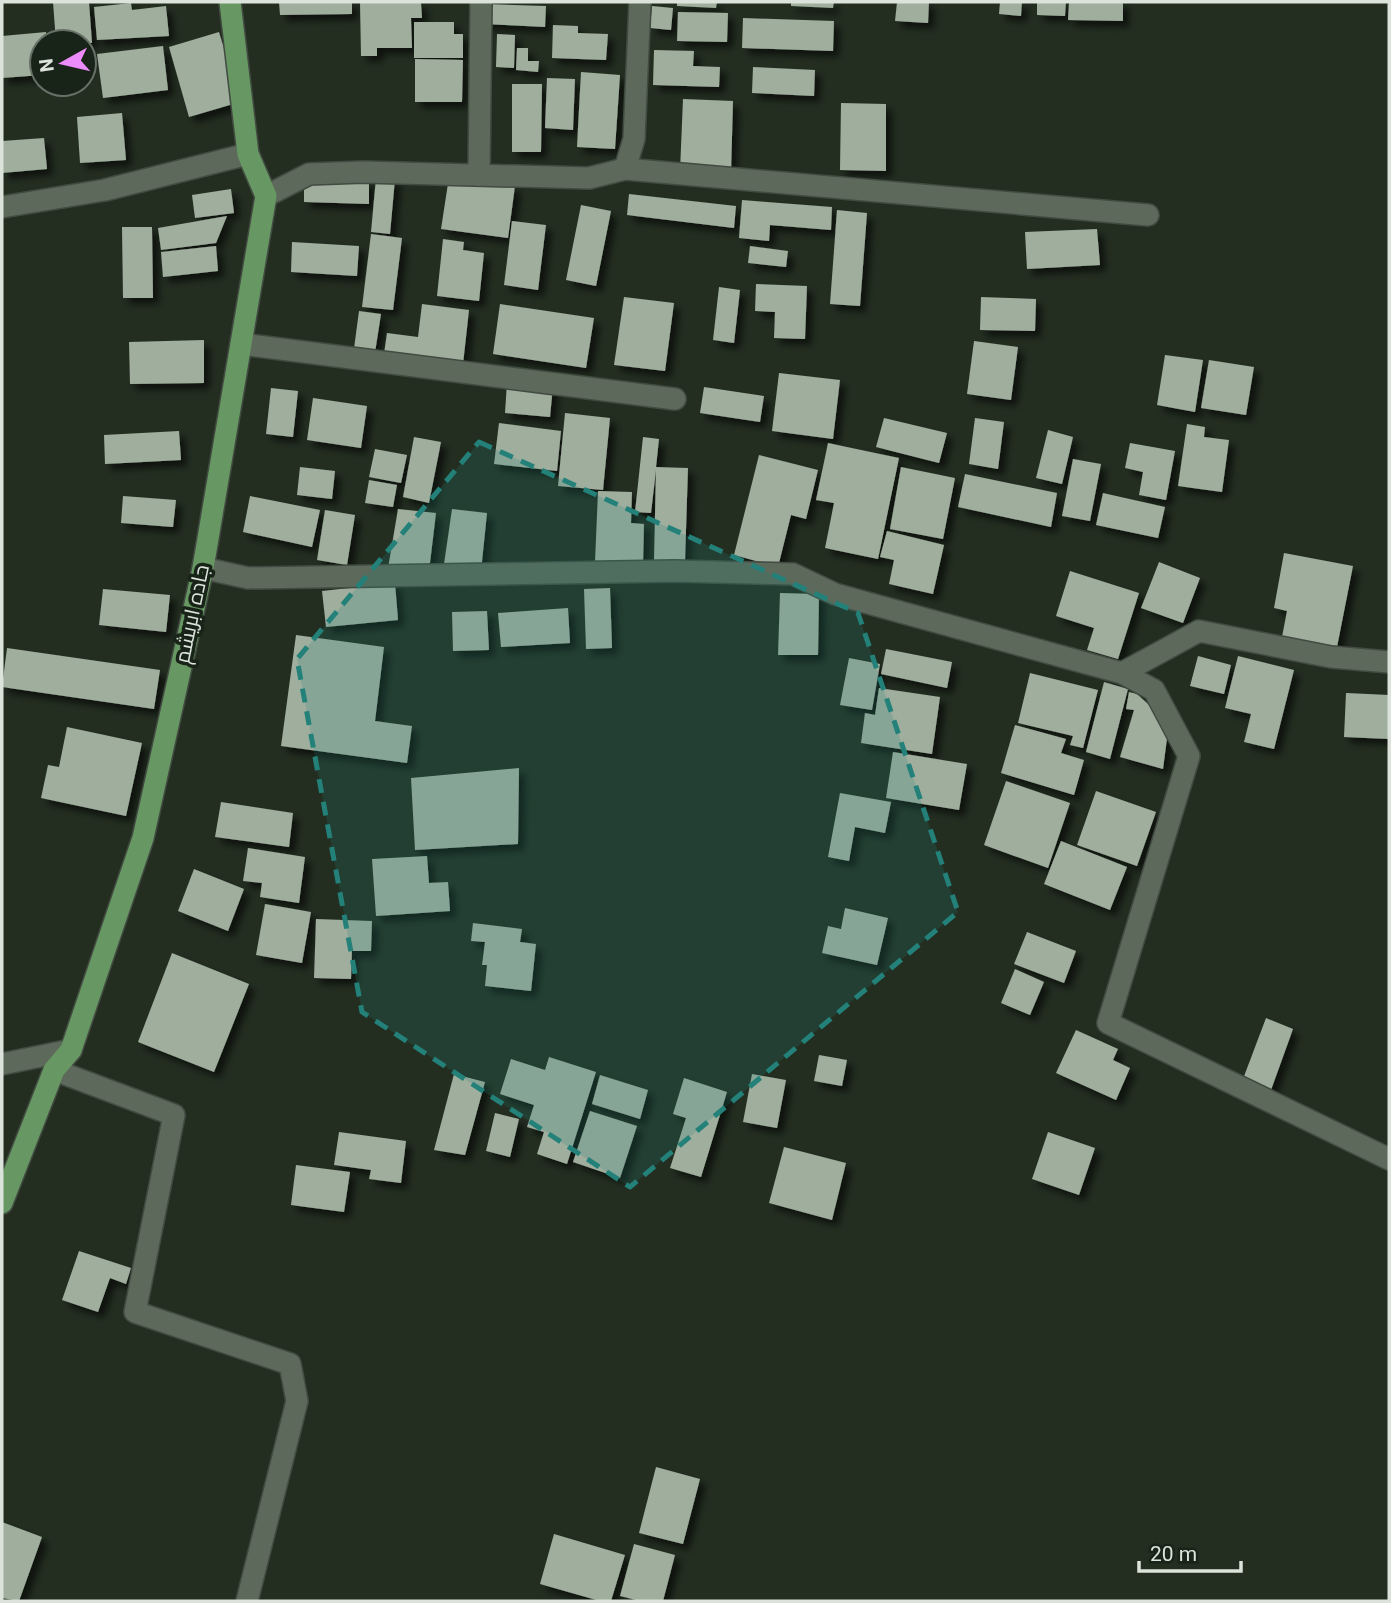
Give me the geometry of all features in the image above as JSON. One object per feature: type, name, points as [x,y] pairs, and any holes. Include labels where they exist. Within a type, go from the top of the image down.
[{"type":"main road","points":[[230,2],[248,154],[266,196]]},
{"type":"main road","name":"جاده ابریشم","points":[[2,1203],[54,1070],[71,1050],[143,838],[203,568],[266,196]]},
{"type":"street","points":[[479,175],[481,2]]},
{"type":"street","points":[[625,169],[634,139],[640,2]]},
{"type":"street","points":[[2,207],[105,190],[248,154]]},
{"type":"street","points":[[266,196],[309,174],[363,172],[589,178],[625,169],[1148,215]]},
{"type":"street","points":[[240,344],[675,398]]},
{"type":"street","points":[[203,568],[248,578],[675,571],[793,574],[835,594],[1122,673],[1154,690],[1189,756],[1108,1023],[1389,1159]]},
{"type":"street","points":[[1122,673],[1199,631],[1331,657],[1389,662]]},
{"type":"street","points":[[2,1064],[71,1050]]},
{"type":"street","points":[[54,1070],[174,1115],[135,1312],[290,1364],[297,1401],[247,1601]]},
{"type":"highlighted area","points":[[479,442],[858,613],[958,912],[630,1187],[362,1012],[297,659]]},
{"type":"building","points":[[53,2],[89,2],[91,28],[55,28]]},
{"type":"building","points":[[279,2],[352,2],[352,14],[280,15]]},
{"type":"building","points":[[360,2],[421,2],[422,18],[411,18],[412,48],[377,48],[377,56],[361,56]]},
{"type":"building","points":[[677,2],[717,2],[716,8],[677,6]]},
{"type":"building","points":[[791,2],[834,2],[833,8],[791,6]]},
{"type":"building","points":[[897,2],[929,2],[928,23],[895,21]]},
{"type":"building","points":[[1000,2],[1022,2],[1021,16],[999,14]]},
{"type":"building","points":[[1037,2],[1066,2],[1065,16],[1037,15]]},
{"type":"building","points":[[1069,2],[1123,2],[1123,21],[1068,20]]},
{"type":"building","points":[[131,3],[132,10],[166,6],[169,36],[98,40],[94,7]]},
{"type":"building","points":[[485,4],[546,6],[545,27],[484,24]]},
{"type":"building","points":[[652,6],[673,8],[671,30],[650,28]]},
{"type":"building","points":[[678,12],[728,13],[727,42],[677,41]]},
{"type":"building","points":[[743,18],[834,21],[833,51],[742,48]]},
{"type":"building","points":[[414,22],[454,22],[454,34],[463,34],[463,58],[414,58]]},
{"type":"building","points":[[553,25],[578,26],[578,33],[608,34],[606,60],[552,58]]},
{"type":"building","points":[[219,32],[240,102],[189,117],[169,47]]},
{"type":"building","points":[[28,34],[28,76],[2,78],[2,36]]},
{"type":"building","points":[[497,34],[515,35],[514,68],[496,67]]},
{"type":"building","points":[[163,46],[168,90],[103,98],[98,54]]},
{"type":"building","points":[[517,48],[528,48],[528,61],[539,61],[538,72],[516,70]]},
{"type":"building","points":[[654,50],[694,51],[693,66],[720,67],[719,87],[653,85]]},
{"type":"building","points":[[415,59],[463,60],[462,102],[415,102]]},
{"type":"building","points":[[753,67],[815,70],[814,96],[752,93]]},
{"type":"building","points":[[581,72],[620,75],[615,149],[577,147]]},
{"type":"building","points":[[547,78],[575,79],[573,130],[545,128]]},
{"type":"building","points":[[512,84],[542,84],[541,152],[512,152]]},
{"type":"building","points":[[683,99],[733,101],[731,173],[680,171]]},
{"type":"building","points":[[841,103],[886,104],[886,171],[840,170]]},
{"type":"building","points":[[122,113],[126,160],[80,163],[77,117]]},
{"type":"building","points":[[44,138],[47,169],[2,173],[2,141]]},
{"type":"building","points":[[449,177],[515,186],[508,238],[441,229]]},
{"type":"building","points":[[376,178],[395,179],[390,234],[371,232]]},
{"type":"building","points":[[304,180],[369,182],[369,204],[304,202]]},
{"type":"building","points":[[231,189],[234,213],[195,218],[192,195]]},
{"type":"building","points":[[629,194],[736,206],[734,228],[627,215]]},
{"type":"building","points":[[742,200],[832,207],[831,230],[770,225],[769,241],[739,238]]},
{"type":"building","points":[[581,205],[611,211],[596,286],[566,280]]},
{"type":"building","points":[[837,210],[867,213],[860,306],[830,304]]},
{"type":"building","points":[[227,216],[216,243],[161,250],[158,228]]},
{"type":"building","points":[[512,221],[546,225],[538,290],[504,285]]},
{"type":"building","points":[[122,227],[152,227],[153,298],[123,298]]},
{"type":"building","points":[[1097,229],[1100,265],[1027,269],[1025,232]]},
{"type":"building","points":[[371,234],[402,238],[393,310],[362,307]]},
{"type":"building","points":[[443,239],[464,242],[463,250],[484,253],[479,301],[437,296]]},
{"type":"building","points":[[292,242],[359,246],[357,276],[291,272]]},
{"type":"building","points":[[216,246],[218,271],[163,277],[161,252]]},
{"type":"building","points":[[750,246],[788,251],[786,267],[748,263]]},
{"type":"building","points":[[756,284],[807,286],[805,339],[774,338],[775,312],[755,311]]},
{"type":"building","points":[[719,287],[740,290],[734,343],[713,340]]},
{"type":"building","points":[[624,297],[674,303],[665,371],[614,365]]},
{"type":"building","points":[[981,297],[1036,299],[1035,331],[980,330]]},
{"type":"building","points":[[422,304],[469,310],[463,364],[384,354],[387,333],[418,337]]},
{"type":"building","points":[[500,304],[594,318],[586,368],[493,354]]},
{"type":"building","points":[[359,311],[381,314],[374,359],[353,356]]},
{"type":"building","points":[[204,340],[204,383],[130,384],[129,342]]},
{"type":"building","points":[[974,341],[1018,347],[1011,400],[967,394]]},
{"type":"building","points":[[1165,355],[1203,360],[1195,412],[1157,405]]},
{"type":"building","points":[[1209,360],[1254,367],[1246,415],[1201,408]]},
{"type":"building","points":[[779,373],[840,380],[833,439],[772,431]]},
{"type":"building","points":[[507,383],[553,386],[550,417],[505,413]]},
{"type":"building","points":[[704,387],[764,396],[760,422],[700,413]]},
{"type":"building","points":[[271,388],[298,391],[293,437],[266,434]]},
{"type":"building","points":[[313,398],[367,406],[361,448],[307,440]]},
{"type":"building","points":[[565,413],[610,418],[603,490],[558,486]]},
{"type":"building","points":[[884,418],[947,433],[939,463],[876,447]]},
{"type":"building","points":[[975,418],[1004,422],[998,469],[969,464]]},
{"type":"building","points":[[499,423],[561,431],[557,471],[494,464]]},
{"type":"building","points":[[1187,424],[1205,427],[1204,437],[1229,440],[1222,492],[1178,486]]},
{"type":"building","points":[[1048,430],[1073,437],[1062,484],[1036,478]]},
{"type":"building","points":[[179,431],[181,460],[105,464],[104,435]]},
{"type":"building","points":[[414,437],[441,442],[429,503],[403,497]]},
{"type":"building","points":[[643,437],[659,439],[656,467],[688,468],[685,561],[654,560],[656,470],[651,513],[635,512]]},
{"type":"building","points":[[828,443],[899,458],[878,559],[825,548],[834,503],[816,500]]},
{"type":"building","points":[[1130,443],[1175,451],[1166,500],[1139,495],[1143,472],[1125,468]]},
{"type":"building","points":[[375,449],[407,455],[401,483],[369,477]]},
{"type":"building","points":[[759,455],[818,470],[806,519],[791,515],[778,567],[734,555]]},
{"type":"building","points":[[1073,459],[1101,464],[1090,521],[1062,516]]},
{"type":"building","points":[[300,467],[335,471],[332,499],[297,495]]},
{"type":"building","points":[[901,467],[955,478],[943,539],[890,529]]},
{"type":"building","points":[[965,474],[1057,493],[1051,527],[958,507]]},
{"type":"building","points":[[369,480],[397,485],[393,507],[365,503]]},
{"type":"building","points":[[598,491],[632,492],[631,523],[644,524],[643,564],[595,562]]},
{"type":"building","points":[[1103,493],[1165,507],[1158,538],[1096,525]]},
{"type":"building","points":[[123,496],[176,500],[173,527],[121,523]]},
{"type":"building","points":[[250,496],[320,510],[312,547],[243,532]]},
{"type":"building","points":[[398,509],[436,513],[429,571],[388,568]]},
{"type":"building","points":[[452,509],[487,513],[481,571],[443,571]]},
{"type":"building","points":[[325,510],[355,515],[347,565],[317,560]]},
{"type":"building","points":[[887,531],[944,545],[933,594],[889,584],[894,560],[880,557]]},
{"type":"building","points":[[1284,553],[1353,566],[1336,652],[1281,642],[1287,611],[1274,608]]},
{"type":"building","points":[[1159,562],[1200,578],[1183,623],[1141,608]]},
{"type":"building","points":[[1070,571],[1139,593],[1118,659],[1087,650],[1094,628],[1056,616]]},
{"type":"building","points":[[395,583],[398,620],[326,627],[322,591]]},
{"type":"building","points":[[610,588],[612,648],[586,649],[584,589]]},
{"type":"building","points":[[103,589],[170,595],[166,632],[99,625]]},
{"type":"building","points":[[780,593],[819,594],[818,655],[778,655]]},
{"type":"building","points":[[568,608],[570,643],[501,647],[498,613]]},
{"type":"building","points":[[487,611],[489,650],[453,651],[452,612]]},
{"type":"building","points":[[296,635],[384,647],[375,721],[412,726],[407,763],[281,746]]},
{"type":"building","points":[[7,648],[160,670],[154,709],[2,687]]},
{"type":"building","points":[[886,649],[952,662],[947,688],[881,674]]},
{"type":"building","points":[[1198,656],[1231,665],[1224,694],[1190,686]]},
{"type":"building","points":[[1238,656],[1294,670],[1274,749],[1244,742],[1251,714],[1225,708]]},
{"type":"building","points":[[849,658],[880,664],[872,710],[840,705]]},
{"type":"building","points":[[1030,673],[1098,690],[1083,748],[1070,745],[1073,736],[1018,723]]},
{"type":"building","points":[[1104,682],[1128,689],[1110,759],[1086,752]]},
{"type":"building","points":[[879,688],[940,697],[932,754],[861,743],[865,713],[875,715]]},
{"type":"building","points":[[1129,692],[1137,694],[1169,723],[1163,769],[1120,757],[1134,710],[1126,709]]},
{"type":"building","points":[[1346,693],[1389,695],[1389,739],[1344,737]]},
{"type":"building","points":[[1015,725],[1066,739],[1061,753],[1084,760],[1074,795],[1001,773]]},
{"type":"building","points":[[67,727],[142,743],[126,816],[41,798],[48,765],[59,767]]},
{"type":"building","points":[[893,752],[967,764],[959,810],[886,798]]},
{"type":"building","points":[[519,768],[518,844],[415,850],[411,778]]},
{"type":"building","points":[[1006,781],[1070,803],[1048,868],[984,845]]},
{"type":"building","points":[[1096,791],[1156,812],[1137,866],[1077,845]]},
{"type":"building","points":[[840,793],[891,802],[885,833],[855,827],[849,861],[828,857]]},
{"type":"building","points":[[221,802],[293,813],[289,847],[215,837]]},
{"type":"building","points":[[1061,841],[1127,867],[1110,910],[1044,884]]},
{"type":"building","points":[[248,848],[305,857],[299,903],[260,897],[262,883],[243,881]]},
{"type":"building","points":[[427,856],[429,883],[448,882],[450,911],[376,916],[372,859]]},
{"type":"building","points":[[194,869],[244,889],[228,931],[178,911]]},
{"type":"building","points":[[265,904],[311,912],[302,963],[256,955]]},
{"type":"building","points":[[845,908],[888,918],[877,965],[822,953],[828,926],[841,929]]},
{"type":"building","points":[[316,919],[372,921],[371,951],[352,951],[351,979],[314,978]]},
{"type":"building","points":[[473,923],[522,929],[520,942],[536,944],[531,991],[485,986],[487,965],[482,965],[485,942],[471,941]]},
{"type":"building","points":[[1027,932],[1076,951],[1064,983],[1014,964]]},
{"type":"building","points":[[172,953],[249,984],[214,1072],[138,1042]]},
{"type":"building","points":[[1015,969],[1044,982],[1030,1015],[1001,1003]]},
{"type":"building","points":[[1266,1018],[1293,1029],[1271,1090],[1243,1079]]},
{"type":"building","points":[[1076,1030],[1118,1049],[1113,1060],[1130,1068],[1116,1100],[1056,1073]]},
{"type":"building","points":[[819,1055],[847,1060],[842,1086],[814,1081]]},
{"type":"building","points":[[549,1057],[596,1072],[567,1164],[537,1154],[544,1132],[527,1127],[534,1105],[500,1094],[511,1059],[545,1070]]},
{"type":"building","points":[[454,1074],[485,1082],[465,1155],[434,1150]]},
{"type":"building","points":[[752,1074],[786,1080],[777,1128],[743,1122]]},
{"type":"building","points":[[600,1075],[648,1090],[640,1119],[592,1104]]},
{"type":"building","points":[[684,1078],[727,1092],[701,1177],[670,1168],[686,1118],[673,1114]]},
{"type":"building","points":[[590,1111],[637,1126],[620,1178],[573,1162]]},
{"type":"building","points":[[495,1113],[519,1119],[510,1157],[486,1151]]},
{"type":"building","points":[[339,1132],[406,1141],[401,1183],[369,1179],[371,1170],[334,1165]]},
{"type":"building","points":[[1048,1132],[1095,1148],[1079,1195],[1032,1179]]},
{"type":"building","points":[[784,1147],[846,1163],[832,1220],[769,1203]]},
{"type":"building","points":[[296,1165],[350,1172],[344,1212],[291,1205]]},
{"type":"building","points":[[79,1251],[131,1268],[126,1284],[110,1278],[98,1312],[62,1300]]},
{"type":"building","points":[[656,1467],[700,1479],[683,1544],[639,1533]]},
{"type":"building","points":[[2,1522],[42,1537],[19,1601],[2,1598]]},
{"type":"building","points":[[554,1534],[625,1555],[611,1601],[600,1601],[540,1584]]},
{"type":"building","points":[[634,1544],[675,1555],[663,1601],[640,1601],[620,1596]]}]
